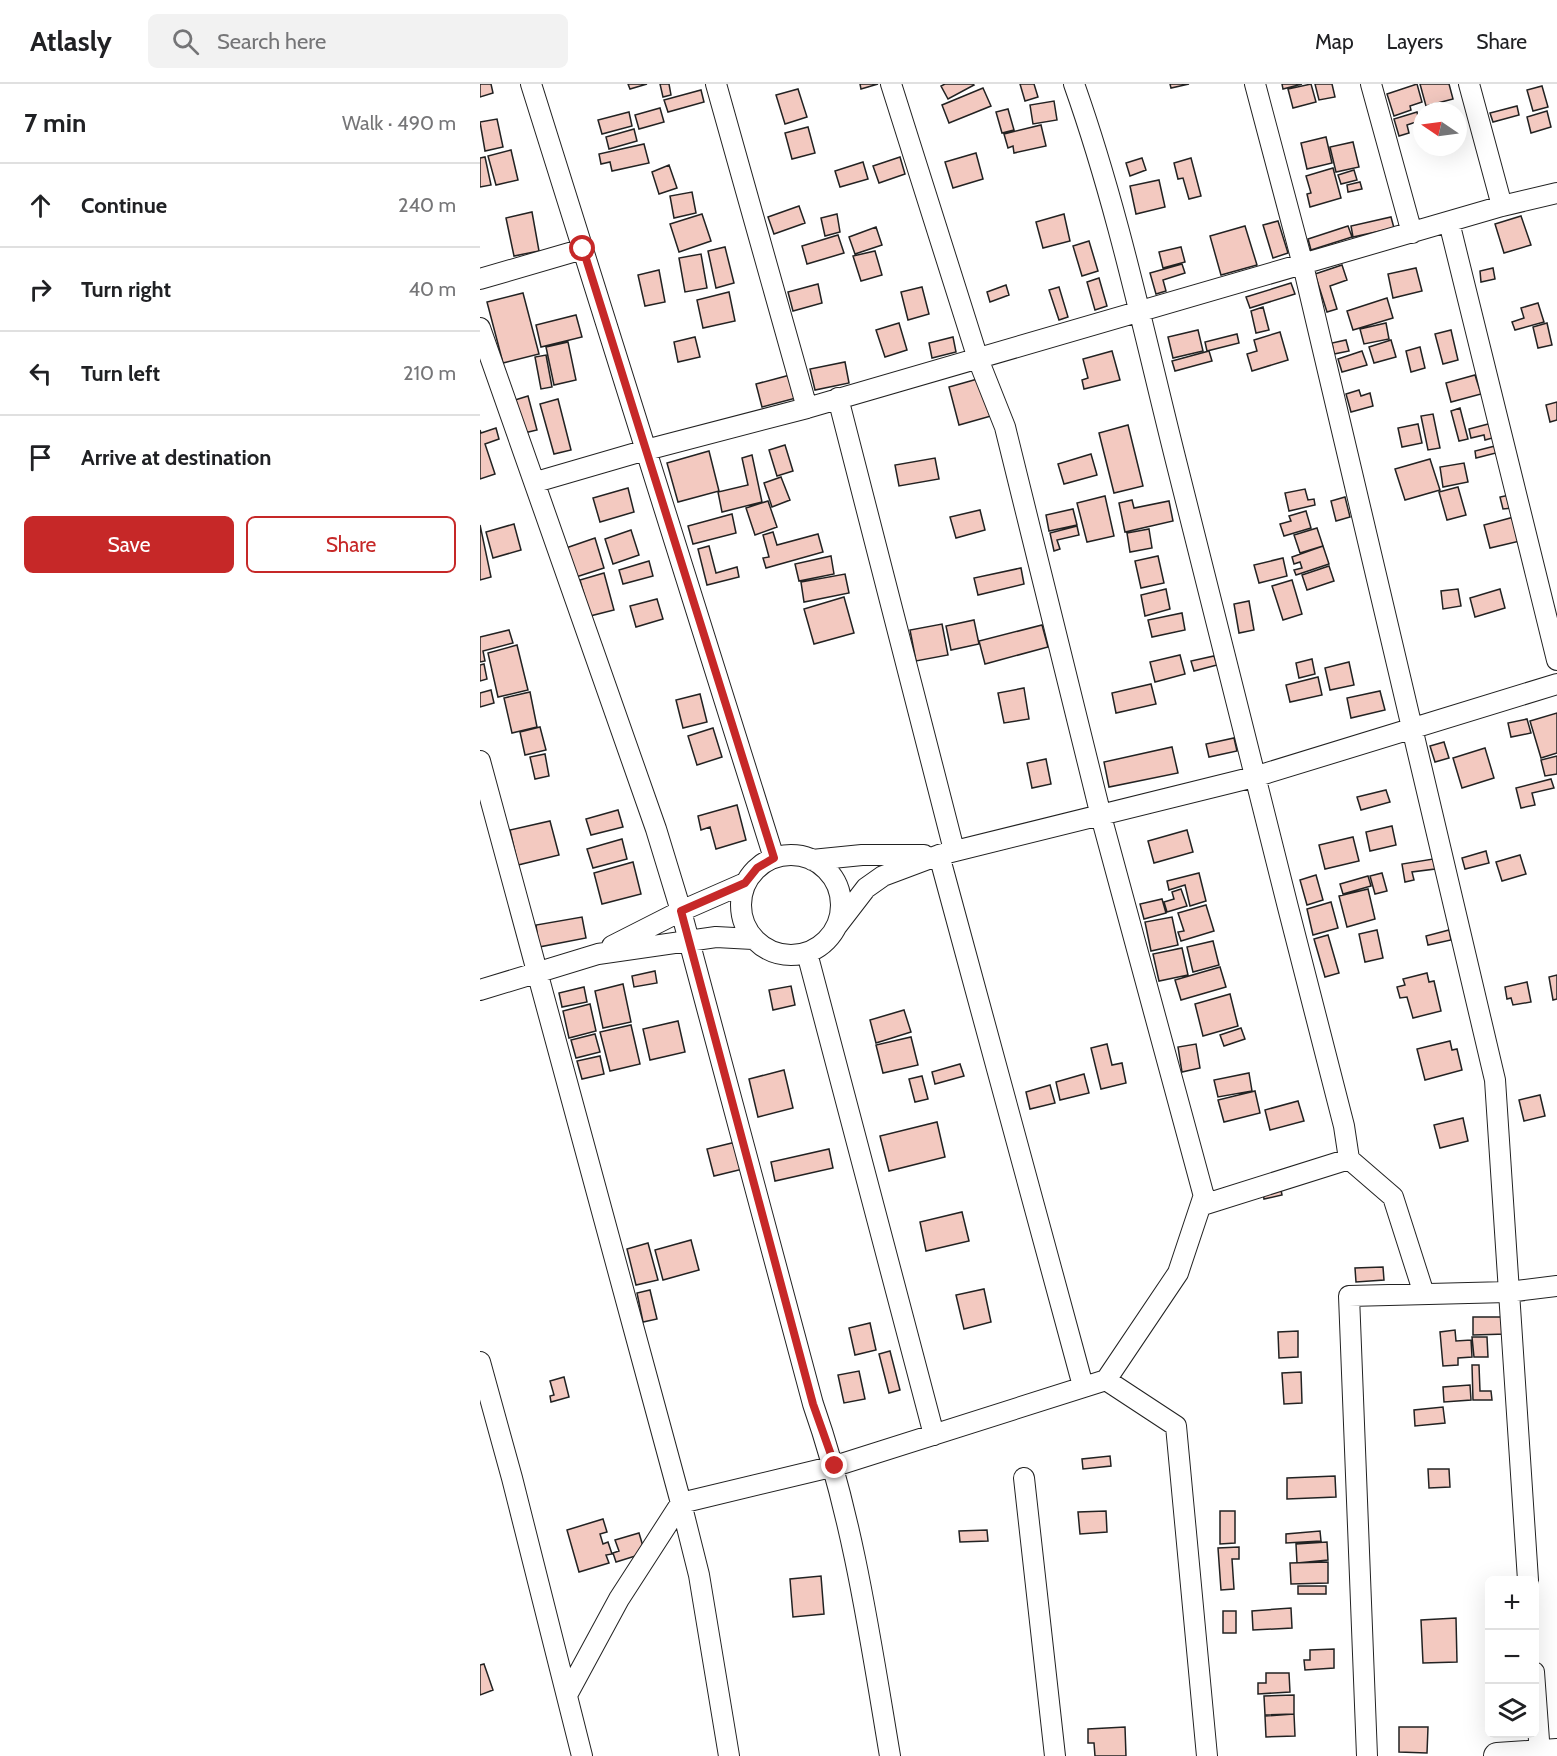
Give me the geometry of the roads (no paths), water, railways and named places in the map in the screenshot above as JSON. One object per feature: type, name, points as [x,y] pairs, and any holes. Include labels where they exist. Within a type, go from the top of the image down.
[{"type":"main road","points":[[1497,1756],[1549,1753]]},
{"type":"street","points":[[531,84],[774,858]]},
{"type":"street","points":[[716,84],[807,408]]},
{"type":"street","points":[[891,84],[978,359],[1005,427],[1101,816],[1206,1204],[1349,1159]]},
{"type":"street","points":[[1074,84],[1092,134],[1344,1126],[1349,1159],[1393,1197],[1424,1294]]},
{"type":"street","points":[[1255,84],[1303,265],[1496,1080],[1528,1576]]},
{"type":"street","points":[[1371,84],[1412,233]]},
{"type":"street","points":[[1469,84],[1502,206]]},
{"type":"street","points":[[536,482],[646,450],[807,408],[1138,314],[1502,206],[1557,193]]},
{"type":"street","points":[[1449,222],[1557,660]]},
{"type":"street","points":[[480,279],[583,249]]},
{"type":"street","points":[[480,328],[536,482],[681,911],[813,1404],[835,1466],[861,1581],[890,1756]]},
{"type":"street","points":[[838,398],[947,852],[1083,1386]]},
{"type":"street","points":[[836,927],[841,908],[838,888],[828,871],[812,860],[794,855],[774,858],[757,868],[745,883],[740,902],[743,922],[753,939],[769,951],[788,956],[807,953],[824,943],[866,888],[883,876],[947,852],[1254,777],[1557,684]]},
{"type":"street","points":[[480,761],[681,1503],[699,1575],[729,1756]]},
{"type":"street","points":[[812,860],[862,855],[947,852]]},
{"type":"street","points":[[598,954],[681,911],[745,883]]},
{"type":"street","points":[[480,990],[598,954],[716,937],[753,939]]},
{"type":"street","points":[[807,953],[934,1435]]},
{"type":"street","points":[[567,1695],[619,1599],[681,1503],[835,1466],[1106,1380],[1178,1273],[1204,1195]]},
{"type":"street","points":[[1367,1756],[1349,1296],[1508,1292],[1557,1286]]},
{"type":"street","points":[[480,1362],[513,1478],[582,1756]]},
{"type":"street","points":[[1106,1380],[1176,1426],[1207,1756]]},
{"type":"street","points":[[1024,1478],[1055,1756]]},
{"type":"street","points":[[1536,1684],[1549,1753]]}]
